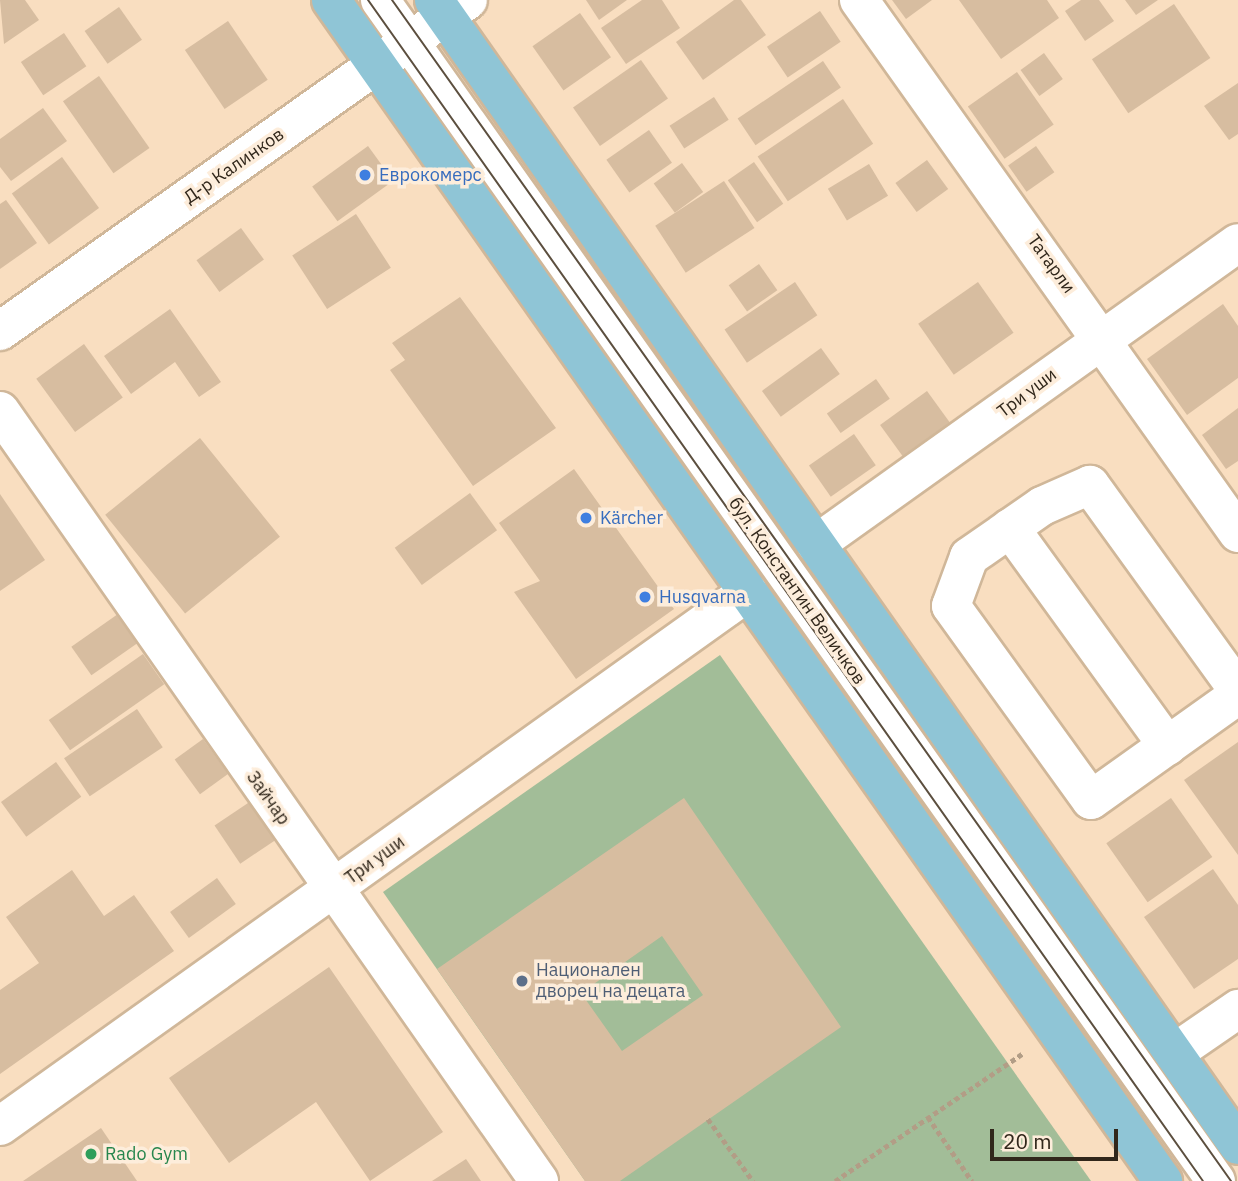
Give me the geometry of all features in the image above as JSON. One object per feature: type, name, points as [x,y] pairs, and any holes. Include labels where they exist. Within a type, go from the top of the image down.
[{"type":"main road","points":[[331,0],[1163,1181]]},
{"type":"main road","points":[[449,5],[816,544],[1238,1145]]},
{"type":"street","name":"бул. Константин Величков","points":[[380,0],[1216,1181]]},
{"type":"street","name":"Татарли","points":[[859,0],[1103,335],[1238,533]]},
{"type":"street","name":"Д-р Калинков","points":[[0,331],[377,66],[409,42],[449,5]]},
{"type":"street","name":"Три уши","points":[[816,544],[1103,335],[1238,243]]},
{"type":"street","name":"Зайчар","points":[[0,411],[332,891],[539,1181]]},
{"type":"street","points":[[1090,485],[1238,693],[1091,800],[951,606],[968,557],[1042,506],[1090,485]]},
{"type":"street","points":[[1010,528],[1168,746]]},
{"type":"street","name":"Три уши","points":[[0,1126],[748,592]]},
{"type":"street","points":[[1174,1052],[1238,1009]]},
{"type":"path","points":[[835,1181],[1023,1053]]},
{"type":"path","points":[[928,1117],[972,1181]]},
{"type":"path","points":[[708,1119],[752,1181]]},
{"type":"green space","points":[[720,655],[1091,1181],[585,1181],[383,892]]},
{"type":"building","points":[[0,0],[25,0],[39,20],[4,44]]},
{"type":"building","points":[[586,0],[627,0],[599,20]]},
{"type":"building","points":[[642,0],[662,0],[680,28],[626,64],[601,28]]},
{"type":"building","points":[[734,0],[741,0],[766,35],[703,80],[676,42]]},
{"type":"building","points":[[892,0],[932,0],[906,19]]},
{"type":"building","points":[[959,0],[1047,0],[1059,18],[1001,59]]},
{"type":"building","points":[[1081,0],[1099,0],[1114,21],[1085,41],[1065,11]]},
{"type":"building","points":[[1125,0],[1158,0],[1136,15]]},
{"type":"building","points":[[1174,4],[1210,58],[1128,113],[1092,59]]},
{"type":"building","points":[[119,7],[142,40],[108,64],[85,31]]},
{"type":"building","points":[[820,11],[841,42],[788,77],[767,47]]},
{"type":"building","points":[[580,13],[611,57],[563,91],[532,46]]},
{"type":"building","points":[[228,21],[268,80],[225,109],[185,50]]},
{"type":"building","points":[[64,33],[86,66],[43,95],[21,62]]},
{"type":"building","points":[[1044,53],[1063,79],[1039,96],[1021,70]]},
{"type":"building","points":[[641,60],[668,99],[600,146],[573,108]]},
{"type":"building","points":[[823,61],[841,88],[756,145],[738,119]]},
{"type":"building","points":[[1017,72],[1054,124],[1005,159],[968,106]]},
{"type":"building","points":[[99,76],[149,148],[113,173],[63,101]]},
{"type":"building","points":[[1238,83],[1238,134],[1229,140],[1204,106]]},
{"type":"building","points":[[714,97],[729,120],[684,149],[670,126]]},
{"type":"building","points":[[843,99],[873,144],[788,201],[758,157]]},
{"type":"building","points":[[43,108],[67,141],[11,181],[0,167],[0,139]]},
{"type":"building","points":[[649,130],[672,163],[629,193],[606,160]]},
{"type":"building","points":[[368,146],[393,181],[337,221],[312,187]]},
{"type":"building","points":[[1036,146],[1054,172],[1027,192],[1008,166]]},
{"type":"building","points":[[62,157],[99,208],[49,244],[12,193]]},
{"type":"building","points":[[927,160],[948,189],[917,212],[895,183]]},
{"type":"building","points":[[754,162],[783,204],[757,222],[728,180]]},
{"type":"building","points":[[682,163],[703,192],[675,213],[654,184]]},
{"type":"building","points":[[869,164],[888,196],[847,220],[828,189]]},
{"type":"building","points":[[724,181],[754,228],[686,273],[655,226]]},
{"type":"building","points":[[6,200],[37,243],[0,269],[0,204]]},
{"type":"building","points":[[356,214],[391,268],[327,309],[292,255]]},
{"type":"building","points":[[241,228],[264,260],[219,292],[197,260]]},
{"type":"building","points":[[759,264],[777,290],[747,311],[729,285]]},
{"type":"building","points":[[795,282],[817,315],[747,363],[725,330]]},
{"type":"building","points":[[978,282],[1014,333],[954,375],[918,324]]},
{"type":"building","points":[[460,297],[556,428],[473,486],[390,370],[405,360],[392,343]]},
{"type":"building","points":[[1223,304],[1238,326],[1238,378],[1187,415],[1147,359]]},
{"type":"building","points":[[170,309],[221,382],[199,397],[175,362],[131,394],[104,356]]},
{"type":"building","points":[[84,344],[123,397],[75,432],[36,379]]},
{"type":"building","points":[[821,348],[840,374],[781,417],[762,391]]},
{"type":"building","points":[[876,379],[890,399],[841,433],[827,413]]},
{"type":"building","points":[[927,391],[951,424],[904,458],[880,425]]},
{"type":"building","points":[[1238,408],[1238,461],[1226,469],[1202,435]]},
{"type":"building","points":[[854,434],[876,465],[831,497],[809,466]]},
{"type":"building","points":[[200,438],[280,537],[185,613],[105,515]]},
{"type":"building","points":[[574,469],[674,609],[576,679],[514,592],[540,581],[499,523]]},
{"type":"building","points":[[470,493],[497,530],[422,585],[395,548]]},
{"type":"building","points":[[0,494],[45,560],[0,591]]},
{"type":"building","points":[[118,614],[138,643],[91,675],[71,647]]},
{"type":"building","points":[[143,654],[164,684],[70,750],[49,720]]},
{"type":"building","points":[[137,709],[163,747],[90,796],[64,758]]},
{"type":"building","points":[[203,739],[228,774],[200,794],[175,760]]},
{"type":"building","points":[[1238,742],[1238,855],[1184,780]]},
{"type":"building","points":[[56,762],[81,797],[26,837],[1,802]]},
{"type":"building","name":"Национален дворец на децата","points":[[684,798],[841,1027],[620,1181],[585,1181],[437,969]],"holes":[[[662,936],[703,995],[622,1051],[581,993]]]},
{"type":"building","points":[[1171,798],[1212,857],[1148,902],[1106,843]]},
{"type":"building","points":[[251,801],[277,839],[240,864],[215,826]]},
{"type":"building","points":[[1213,869],[1238,905],[1238,959],[1194,989],[1144,917]]},
{"type":"building","points":[[72,870],[104,916],[134,895],[174,951],[0,1074],[0,990],[39,963],[6,917]]},
{"type":"building","points":[[217,878],[236,904],[189,938],[170,912]]},
{"type":"building","points":[[329,967],[443,1132],[370,1181],[316,1102],[229,1163],[169,1078]]},
{"type":"building","name":"Rado Gym","points":[[101,1128],[137,1181],[23,1181]]},
{"type":"building","points":[[466,1159],[481,1181],[432,1181]]},
{"type":"tram line","points":[[368,0],[1203,1181]]},
{"type":"tram line","points":[[392,0],[1231,1181]]},
{"type":"place","name":"Еврокомерс","points":[[365,175]]},
{"type":"place","name":"Kärcher","points":[[586,518]]},
{"type":"place","name":"Husqvarna","points":[[645,597]]},
{"type":"place","name":"Национален дворец на децата","points":[[522,981]]},
{"type":"place","name":"Rado Gym","points":[[91,1154]]}]
